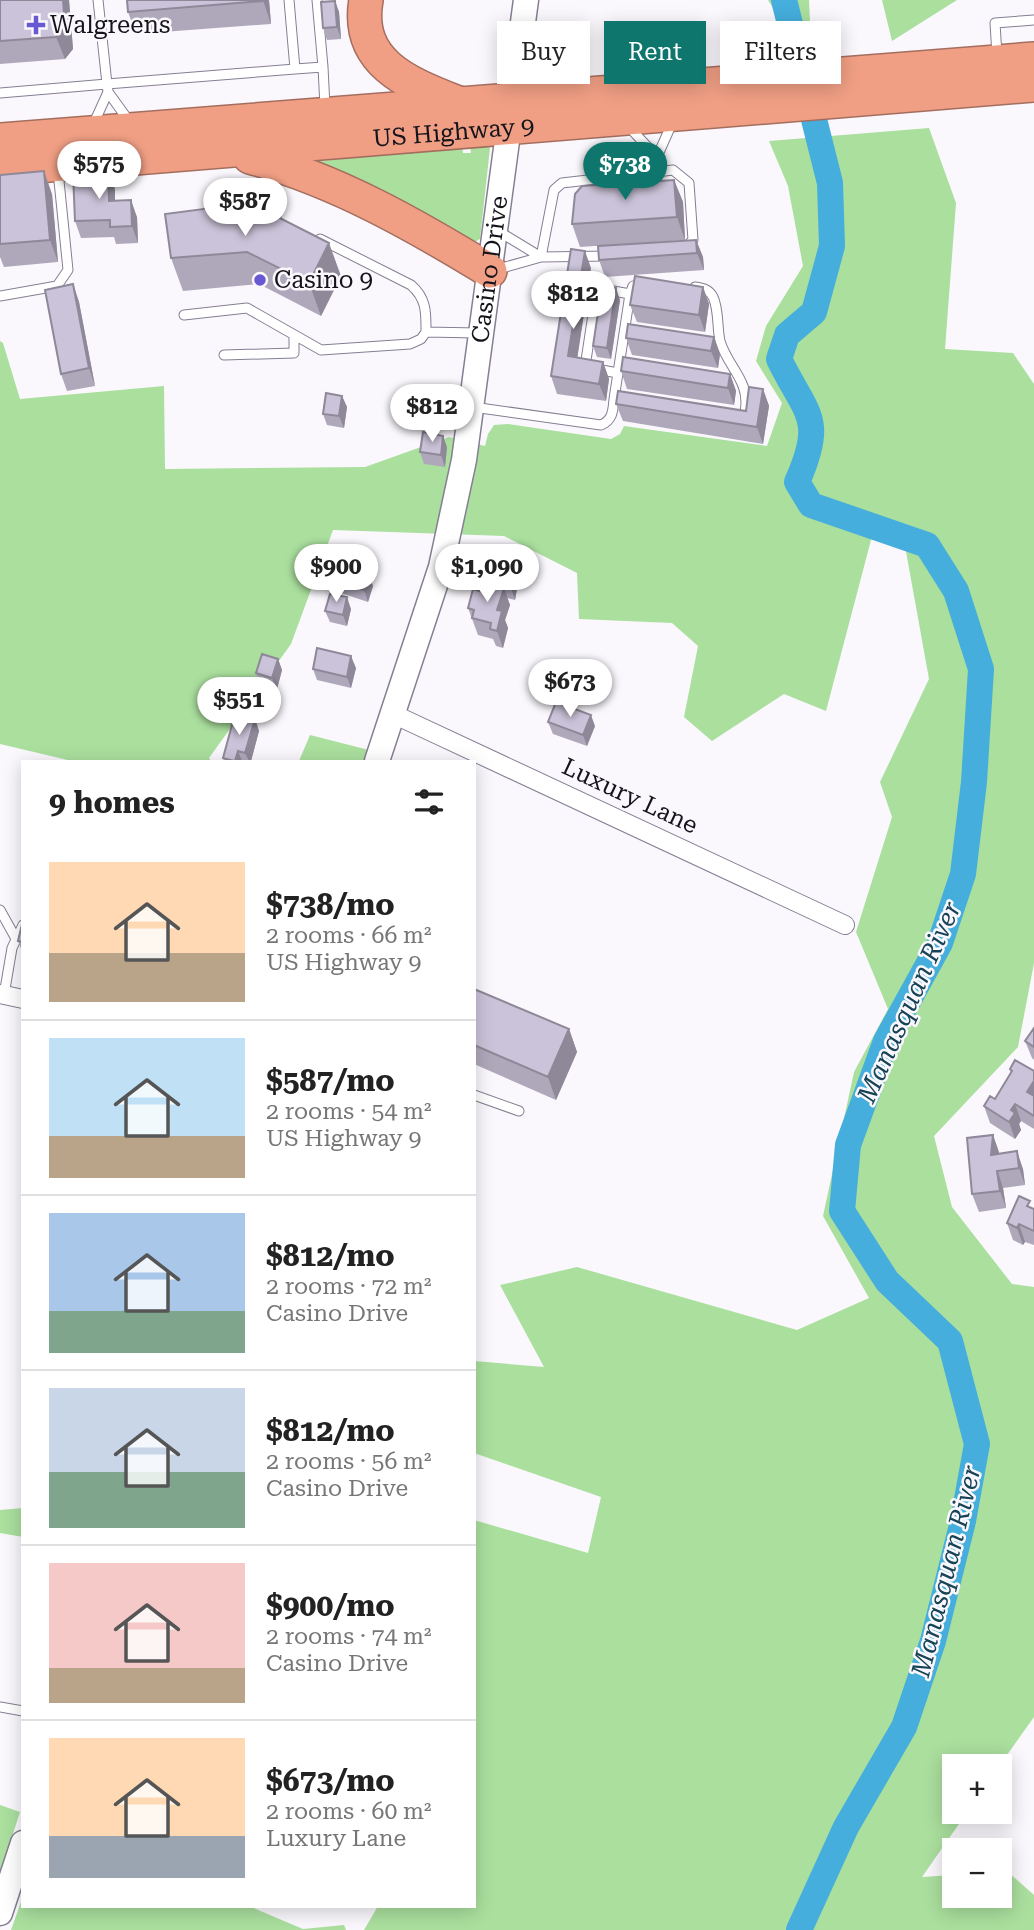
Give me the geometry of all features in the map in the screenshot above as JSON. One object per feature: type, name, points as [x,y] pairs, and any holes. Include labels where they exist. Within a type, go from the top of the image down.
[{"type":"highway","points":[[366,0],[369,40],[384,64],[397,76],[464,105]]},
{"type":"highway","name":"US Highway 9","points":[[875,84],[998,62],[1034,59]]},
{"type":"highway","name":"US Highway 9","points":[[0,169],[228,151],[511,113],[875,84],[1034,85]]},
{"type":"highway","name":"US Highway 9","points":[[0,141],[464,105],[511,113],[616,118],[676,114],[745,95]]},
{"type":"highway","points":[[228,151],[291,168],[341,190],[490,271]]},
{"type":"street","name":"Casino Drive","points":[[377,760],[441,567],[473,408],[526,0]]},
{"type":"street","name":"Luxury Lane","points":[[393,714],[845,925]]},
{"type":"street","points":[[2,995],[21,999]]},
{"type":"street","points":[[0,1913],[21,1849]]},
{"type":"lane","points":[[89,135],[107,88],[98,0]]},
{"type":"lane","points":[[289,0],[295,69]]},
{"type":"lane","points":[[317,0],[326,117]]},
{"type":"lane","points":[[998,62],[995,23],[1034,20]]},
{"type":"lane","points":[[0,93],[107,88],[323,67]]},
{"type":"lane","points":[[107,88],[137,132]]},
{"type":"lane","points":[[657,172],[657,157],[676,114]]},
{"type":"lane","points":[[616,118],[639,136],[657,157]]},
{"type":"lane","points":[[0,296],[57,286],[68,270],[58,164]]},
{"type":"lane","points":[[541,257],[554,190],[562,183],[673,170],[689,183],[694,240],[685,248],[673,249]]},
{"type":"lane","points":[[240,214],[265,211],[290,223]]},
{"type":"lane","points":[[496,229],[541,257]]},
{"type":"lane","points":[[314,236],[411,285],[421,294],[426,306],[426,332]]},
{"type":"lane","points":[[490,271],[541,257],[624,255]]},
{"type":"lane","points":[[473,408],[601,425],[608,422],[612,416],[630,294],[633,286],[652,285]]},
{"type":"lane","points":[[680,286],[706,289],[713,296],[721,343],[744,382],[747,400],[745,412],[741,416],[732,416]]},
{"type":"lane","points":[[630,294],[597,288],[585,368],[634,366]]},
{"type":"lane","points":[[184,315],[247,308],[321,350],[410,344],[426,332],[483,333]]},
{"type":"lane","points":[[625,329],[638,331]]},
{"type":"lane","points":[[224,355],[294,353],[294,335]]},
{"type":"lane","points":[[707,341],[721,343]]},
{"type":"lane","points":[[730,380],[744,382]]},
{"type":"lane","points":[[614,399],[639,402]]},
{"type":"lane","points":[[0,910],[16,937]]},
{"type":"lane","points":[[2,995],[16,937],[21,928]]},
{"type":"lane","points":[[476,1096],[519,1111]]},
{"type":"lane","points":[[0,1707],[21,1712]]},
{"type":"green space","points":[[768,0],[809,0],[810,21],[782,21]]},
{"type":"green space","points":[[882,0],[957,0],[892,41]]},
{"type":"green space","points":[[929,128],[956,203],[945,349],[1013,353],[1034,384],[1034,963],[1018,1047],[934,1136],[952,1207],[1012,1284],[1034,1287],[1034,1717],[1008,1754],[942,1754],[942,1824],[959,1824],[949,1838],[942,1838],[942,1848],[922,1877],[942,1876],[942,1908],[1012,1908],[1012,1876],[1034,1895],[1034,1930],[364,1930],[377,1908],[476,1908],[476,1521],[588,1553],[601,1497],[476,1454],[476,1361],[544,1367],[500,1285],[577,1267],[797,1330],[869,1298],[823,1216],[854,1072],[888,1009],[856,932],[892,817],[880,782],[929,679],[905,546],[876,521],[826,711],[784,694],[712,741],[684,717],[698,646],[672,623],[579,619],[577,573],[504,536],[333,530],[291,644],[209,758],[210,760],[68,760],[0,744],[0,341],[3,343],[20,399],[164,386],[165,469],[365,467],[449,437],[485,446],[494,425],[508,424],[611,439],[620,434],[624,426],[767,446],[782,403],[756,361],[766,326],[803,266],[788,186],[769,141]]},
{"type":"green space","points":[[487,145],[490,148],[480,239],[475,242],[312,162],[462,146],[463,153],[471,153],[470,146]]},
{"type":"green space","points":[[310,735],[373,751],[370,760],[299,760]]},
{"type":"green space","points":[[21,1508],[21,1537],[0,1533],[0,1510]]},
{"type":"green space","points":[[0,1805],[20,1812],[0,1874]]},
{"type":"green space","points":[[21,1902],[21,1908],[254,1908],[303,1929],[344,1925],[346,1930],[11,1930]]},
{"type":"building","points":[[0,0],[63,0],[65,27],[56,37],[0,41]]},
{"type":"building","points":[[127,0],[263,0],[263,1],[128,12]]},
{"type":"building","points":[[335,1],[337,27],[323,28],[321,2]]},
{"type":"building","points":[[44,171],[50,240],[0,244],[0,175]]},
{"type":"building","points":[[108,172],[109,201],[131,200],[132,226],[110,227],[110,220],[75,221],[73,173]]},
{"type":"building","points":[[674,180],[677,217],[572,224],[575,194],[582,186]]},
{"type":"building","points":[[234,205],[235,208],[266,214],[268,212],[329,243],[309,283],[247,252],[171,258],[165,214]]},
{"type":"building","points":[[696,240],[697,253],[599,260],[598,246]]},
{"type":"building","points":[[571,249],[585,251],[568,356],[603,362],[599,384],[551,376]]},
{"type":"building","points":[[635,276],[703,287],[699,315],[630,305]]},
{"type":"building","points":[[73,284],[89,368],[61,374],[45,290]]},
{"type":"building","points":[[602,286],[616,288],[607,348],[593,346]]},
{"type":"building","points":[[628,324],[714,337],[711,351],[626,338]]},
{"type":"building","points":[[623,357],[730,374],[728,388],[621,371]]},
{"type":"building","points":[[749,387],[763,389],[757,427],[616,404],[618,391],[746,411]]},
{"type":"building","points":[[326,393],[342,396],[339,416],[323,414]]},
{"type":"building","points":[[423,432],[443,436],[441,455],[420,452]]},
{"type":"building","points":[[339,565],[369,574],[364,590],[334,581]]},
{"type":"building","points":[[497,568],[514,571],[511,588],[493,585]]},
{"type":"building","points":[[481,582],[504,588],[497,610],[502,611],[497,631],[490,629],[491,623],[472,618],[474,610],[468,608],[473,589],[479,591]]},
{"type":"building","points":[[330,594],[347,597],[343,615],[325,611]]},
{"type":"building","points":[[317,648],[351,656],[347,677],[313,669]]},
{"type":"building","points":[[262,654],[278,659],[272,678],[256,673]]},
{"type":"building","points":[[556,702],[591,715],[583,735],[548,722]]},
{"type":"building","points":[[235,714],[255,719],[245,753],[238,751],[235,760],[223,758]]},
{"type":"building","points":[[476,990],[569,1029],[548,1077],[476,1046]]},
{"type":"building","points":[[1034,1028],[1034,1047],[1025,1041]]},
{"type":"building","points":[[1015,1060],[1034,1071],[1034,1081],[1027,1092],[1034,1096],[1034,1116],[1015,1104],[1011,1110],[1015,1113],[1009,1122],[984,1106],[990,1096],[995,1099],[1012,1071],[1010,1069]]},
{"type":"building","points":[[993,1135],[991,1155],[1017,1151],[1019,1168],[997,1171],[1000,1191],[972,1194],[967,1138]]},
{"type":"building","points":[[1019,1196],[1030,1201],[1027,1206],[1034,1209],[1034,1231],[1019,1224],[1017,1228],[1007,1223]]},
{"type":"waterway","name":"Manasquan River","points":[[784,0],[830,183],[832,246],[814,312],[787,335],[779,359],[804,405],[811,429],[806,460],[797,482],[811,505],[927,545],[956,591],[981,669],[974,782],[963,874],[940,943],[886,1041],[848,1145],[842,1211],[887,1281],[950,1341],[977,1444],[963,1521],[933,1641],[904,1727],[846,1827],[799,1930]]},
{"type":"place","name":"Walgreens","points":[[36,25]]},
{"type":"place","name":"Casino 9","points":[[260,280]]}]
